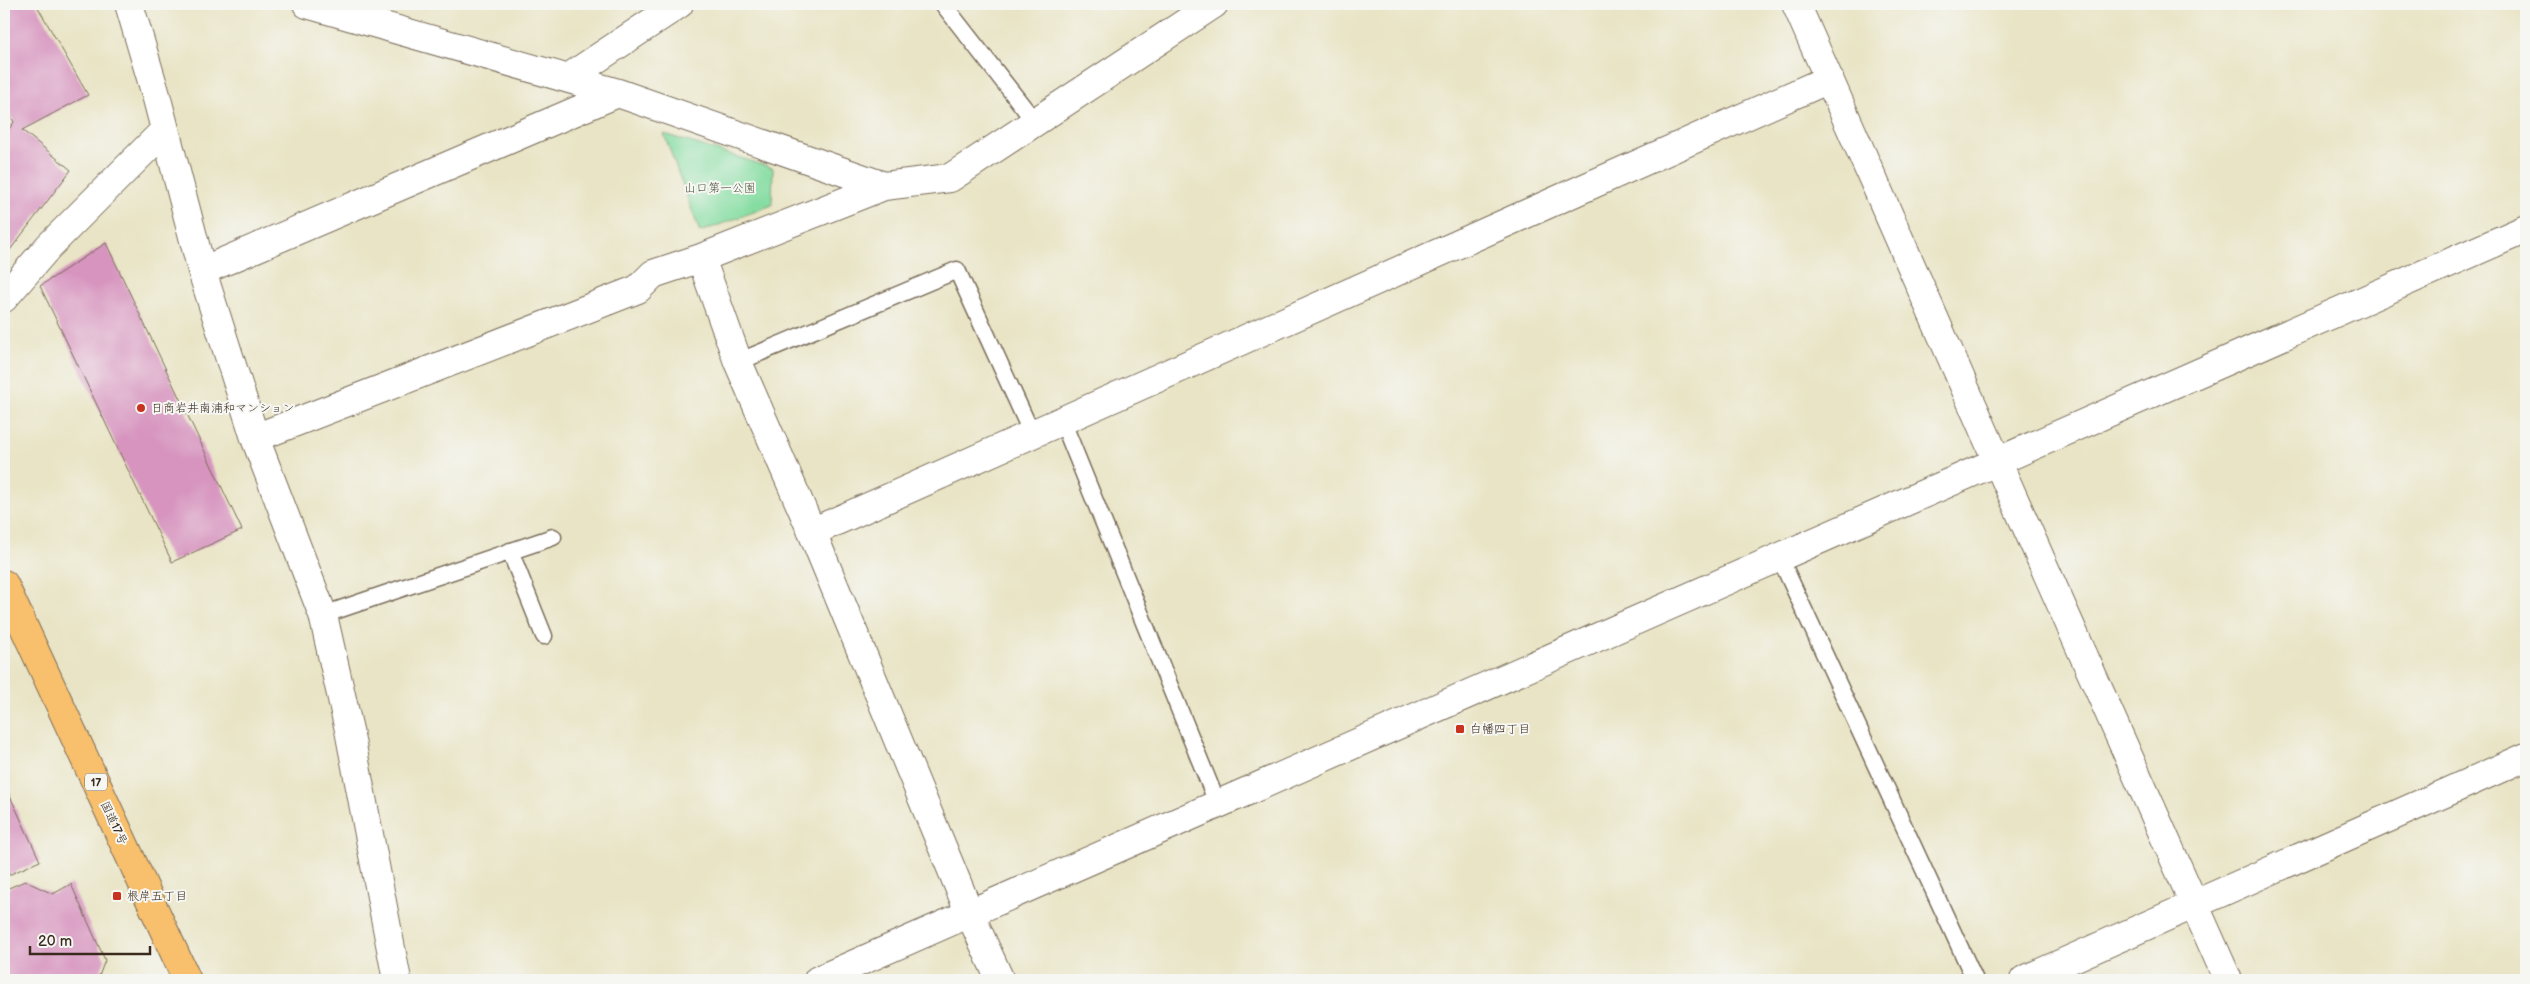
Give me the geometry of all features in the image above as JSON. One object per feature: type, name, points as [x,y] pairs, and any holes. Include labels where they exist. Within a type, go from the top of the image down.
[{"type":"highway","name":"国道17号","points":[[4,584],[182,979]]},
{"type":"street","points":[[129,4],[202,271],[255,438],[324,615],[349,730],[398,980]]},
{"type":"street","points":[[307,4],[618,93],[884,186]]},
{"type":"street","points":[[568,78],[678,4]]},
{"type":"street","points":[[255,438],[638,289],[652,274],[700,258],[884,186],[950,178],[1214,4]]},
{"type":"street","points":[[1796,4],[2228,980]]},
{"type":"street","points":[[812,532],[1829,79]]},
{"type":"street","points":[[202,271],[618,93]]},
{"type":"street","points":[[4,298],[49,246],[165,130]]},
{"type":"street","points":[[818,980],[1998,463],[2526,229]]},
{"type":"street","points":[[700,258],[738,362],[812,532],[970,914],[1000,980]]},
{"type":"street","points":[[2024,980],[2195,906],[2526,757]]},
{"type":"lane","points":[[943,4],[1035,122]]},
{"type":"lane","points":[[738,362],[957,270],[1032,434]]},
{"type":"lane","points":[[1062,420],[1218,805]]},
{"type":"lane","points":[[324,615],[553,537]]},
{"type":"lane","points":[[510,551],[544,636]]},
{"type":"lane","points":[[1780,558],[1975,980]]},
{"type":"green space","name":"山口第一公園","points":[[664,134],[773,168],[772,205],[700,232]]},
{"type":"building","points":[[4,4],[36,4],[88,95],[22,130],[71,170],[4,258],[4,136],[14,122],[4,104]]},
{"type":"building","name":"日商岩井南浦和マンション","points":[[106,243],[242,530],[172,562],[40,286]]},
{"type":"building","points":[[4,783],[40,861],[4,877]]},
{"type":"building","points":[[25,881],[53,894],[71,884],[105,960],[98,979],[4,980],[4,890]]},
{"type":"place","name":"日商岩井南浦和マンション","points":[[141,408]]},
{"type":"place","name":"白幡四丁目","points":[[1460,729]]},
{"type":"place","name":"根岸五丁目","points":[[117,896]]}]
